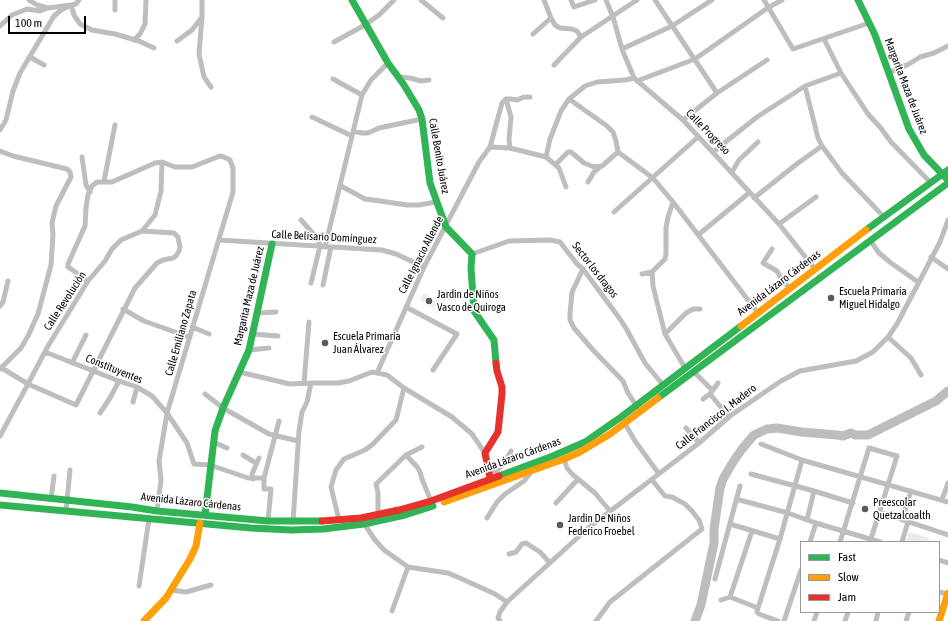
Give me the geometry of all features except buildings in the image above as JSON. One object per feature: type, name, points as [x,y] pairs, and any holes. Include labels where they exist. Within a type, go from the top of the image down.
[{"type":"main road","name":"Calle Benito Juárez","points":[[352,0],[388,63],[416,104],[422,119],[430,183],[436,202],[446,227],[472,254]]},
{"type":"main road","name":"Margarita Maza de Juárez","points":[[858,0],[889,72],[908,130],[924,155],[946,175]]},
{"type":"main road","name":"Avenida Lázaro Cárdenas","points":[[0,504],[269,530],[323,528],[412,513],[580,452],[623,420],[635,406],[815,269],[931,183],[946,175]]},
{"type":"main road","name":"Avenida Lázaro Cárdenas","points":[[0,493],[157,511],[293,522],[339,520],[363,521],[378,515],[431,501],[553,456],[585,442],[642,411],[948,183]]},
{"type":"main road","name":"Margarita Maza de Juárez","points":[[205,515],[215,431],[223,408],[249,350],[272,244]]},
{"type":"main road","points":[[472,254],[471,268],[474,311],[494,340],[497,371],[502,387],[498,432],[485,453],[490,478]]},
{"type":"main road","points":[[144,621],[166,598],[190,559],[196,546],[200,523]]},
{"type":"main road","points":[[939,621],[946,609],[948,594]]},
{"type":"street","points":[[29,0],[37,5],[48,8]]},
{"type":"street","points":[[0,130],[6,120],[13,91],[20,73],[54,16],[61,10],[76,4],[79,0]]},
{"type":"street","points":[[115,0],[115,10]]},
{"type":"street","points":[[134,40],[140,34],[145,24],[146,0]]},
{"type":"street","points":[[202,0],[199,54],[204,77],[211,87]]},
{"type":"street","points":[[334,42],[365,25],[379,15],[394,0]]},
{"type":"street","points":[[421,0],[443,18]]},
{"type":"street","points":[[544,0],[555,25],[560,28],[577,31],[581,38]]},
{"type":"street","points":[[571,0],[574,7],[595,0]]},
{"type":"street","name":"Calle Progreso","points":[[606,0],[613,17],[622,49],[636,80],[683,120],[732,172],[749,193],[780,224],[815,269]]},
{"type":"street","points":[[554,65],[581,38],[637,0]]},
{"type":"street","points":[[654,0],[695,59],[717,94]]},
{"type":"street","points":[[622,49],[672,26],[712,0]]},
{"type":"street","points":[[764,0],[770,7],[794,49],[869,23]]},
{"type":"street","points":[[546,157],[550,139],[561,111],[569,99],[585,86],[597,82],[636,80],[695,59],[782,0]]},
{"type":"street","points":[[0,26],[12,15],[27,10],[40,11],[48,8],[71,5]]},
{"type":"street","points":[[71,5],[74,16],[80,24],[92,30],[115,34],[154,48]]},
{"type":"street","points":[[177,41],[192,30],[202,17]]},
{"type":"street","points":[[532,34],[551,18]]},
{"type":"street","points":[[824,39],[841,73],[868,114],[891,142],[931,183]]},
{"type":"street","points":[[889,72],[909,64],[920,57],[934,53],[948,46]]},
{"type":"street","points":[[30,57],[44,65]]},
{"type":"street","points":[[683,120],[717,94],[768,60]]},
{"type":"street","points":[[311,283],[341,186],[362,95],[371,80],[388,63]]},
{"type":"street","points":[[712,152],[757,117],[805,86],[841,73]]},
{"type":"street","points":[[398,76],[421,81],[429,80]]},
{"type":"street","points":[[333,79],[362,95]]},
{"type":"street","points":[[805,86],[818,138],[822,146],[842,173],[884,217]]},
{"type":"street","points":[[510,148],[509,140],[511,117],[504,101],[530,97]]},
{"type":"street","points":[[569,99],[610,129],[616,141],[618,152],[653,178],[758,313]]},
{"type":"street","name":"Calle Ignacio Allende","points":[[377,373],[424,267],[479,162],[490,147],[504,101]]},
{"type":"street","points":[[312,117],[353,133],[368,133],[379,128],[422,119]]},
{"type":"street","points":[[104,181],[115,125]]},
{"type":"street","points":[[614,212],[698,137]]},
{"type":"street","points":[[732,172],[739,160],[758,142]]},
{"type":"street","points":[[754,198],[822,146]]},
{"type":"street","points":[[490,147],[510,148],[546,157],[559,168],[566,187]]},
{"type":"street","points":[[0,151],[13,156],[67,169],[70,172],[71,177],[56,206],[52,224],[53,235],[51,265],[38,314],[21,348],[0,368],[28,384],[76,404],[123,309],[151,324],[189,337]]},
{"type":"street","points":[[556,164],[568,152],[571,152],[584,163],[594,167],[602,166]]},
{"type":"street","points":[[588,182],[594,172],[618,152]]},
{"type":"street","name":"Calle Emiliano Zapata","points":[[157,511],[161,480],[159,461],[167,413],[182,367],[189,337],[233,192],[232,162],[224,156],[220,156],[192,168],[175,167],[162,162]]},
{"type":"street","points":[[82,157],[86,185],[90,192]]},
{"type":"street","points":[[88,281],[68,267],[85,226],[86,208],[92,186],[98,182],[112,182],[155,163],[162,162],[161,191],[155,215],[142,231]]},
{"type":"street","points":[[341,186],[365,199],[413,205],[436,202]]},
{"type":"street","points":[[698,235],[749,193]]},
{"type":"street","points":[[780,224],[816,197]]},
{"type":"street","points":[[642,274],[652,272],[664,259],[666,254],[666,228],[673,202]]},
{"type":"street","points":[[301,220],[323,246]]},
{"type":"street","name":"Calle Francisco I. Madero","points":[[500,621],[498,618],[500,612],[507,602],[587,529],[660,474],[729,417],[782,381],[800,371],[856,361],[873,352],[888,337],[897,324],[940,242],[948,220]]},
{"type":"street","name":"Calle Revolución","points":[[0,436],[45,352],[88,281],[105,261],[112,249],[121,240],[142,231],[174,233],[178,237],[180,244],[179,251],[176,256],[157,263],[135,288],[123,309]]},
{"type":"street","name":"Calle Belisario Domínguez","points":[[219,240],[382,250],[396,254],[424,267]]},
{"type":"street","name":"Sector los dragos","points":[[472,254],[509,241],[550,240],[560,242],[583,269],[627,330],[644,363],[664,385]]},
{"type":"street","points":[[870,240],[879,253],[918,282]]},
{"type":"street","points":[[323,286],[331,247]]},
{"type":"street","points":[[772,249],[763,263],[777,271],[790,289]]},
{"type":"street","points":[[931,257],[948,269]]},
{"type":"street","points":[[583,269],[572,292],[570,320],[574,328],[593,350],[623,380],[635,406],[642,411]]},
{"type":"street","points":[[652,272],[653,286],[664,334],[686,368]]},
{"type":"street","points":[[0,306],[3,302],[8,281]]},
{"type":"street","name":"Calle Ignacio Allende","points":[[406,307],[457,334],[433,370]]},
{"type":"street","points":[[664,334],[686,313],[693,309],[700,309]]},
{"type":"street","points":[[257,313],[276,312]]},
{"type":"street","points":[[304,383],[309,322]]},
{"type":"street","points":[[192,327],[209,334]]},
{"type":"street","points":[[252,334],[278,336]]},
{"type":"street","points":[[72,363],[86,335]]},
{"type":"street","points":[[888,337],[911,358],[921,375]]},
{"type":"street","points":[[249,350],[269,348]]},
{"type":"street","name":"Constituyentes","points":[[45,352],[118,382],[137,387],[152,396],[167,413],[187,443],[192,463],[210,465]]},
{"type":"street","points":[[239,372],[290,384],[338,383],[349,381],[372,372],[387,376],[452,417],[472,434],[485,453]]},
{"type":"street","points":[[694,372],[729,417]]},
{"type":"street","points":[[100,413],[118,382]]},
{"type":"street","points":[[293,522],[298,441],[302,412],[307,402],[311,383]]},
{"type":"street","points":[[703,399],[718,383]]},
{"type":"street","points":[[133,402],[137,387]]},
{"type":"street","points":[[339,520],[331,488],[336,470],[344,459],[365,450],[373,444],[396,420],[404,388]]},
{"type":"street","points":[[205,394],[223,408],[269,434],[298,441]]},
{"type":"street","points":[[623,420],[635,441],[660,474]]},
{"type":"street","points":[[268,521],[271,490],[264,489],[264,478],[279,421]]},
{"type":"street","points":[[686,428],[699,443]]},
{"type":"street","points":[[213,442],[227,448]]},
{"type":"street","points":[[761,444],[802,460],[945,501],[948,483]]},
{"type":"street","points":[[378,515],[376,484],[406,456],[422,446]]},
{"type":"street","points":[[736,499],[788,513],[816,523],[844,531],[871,540],[897,456],[869,448],[859,477],[853,503],[844,531],[840,541]]},
{"type":"street","points":[[490,478],[506,460],[511,451]]},
{"type":"street","points":[[243,455],[258,461],[252,474],[253,479]]},
{"type":"street","points":[[406,456],[418,468],[431,501]]},
{"type":"street","points":[[564,459],[567,468],[595,493],[610,511]]},
{"type":"street","points":[[758,610],[788,513],[802,460]]},
{"type":"street","points":[[210,465],[233,472],[242,477],[253,479],[264,478]]},
{"type":"street","points":[[487,518],[497,502],[505,494],[524,481],[534,469]]},
{"type":"street","points":[[66,511],[70,470]]},
{"type":"street","points":[[751,474],[814,490],[853,503]]},
{"type":"street","points":[[51,499],[54,476]]},
{"type":"street","points":[[556,503],[578,479]]},
{"type":"street","points":[[596,621],[610,602],[702,529],[699,520],[685,504],[672,497],[665,496],[652,480]]},
{"type":"street","points":[[715,579],[740,486]]},
{"type":"street","points":[[807,520],[814,490]]},
{"type":"street","points":[[902,520],[911,491]]},
{"type":"street","points":[[879,512],[948,535]]},
{"type":"street","points":[[139,586],[149,519]]},
{"type":"street","points":[[363,521],[375,540],[384,550],[408,567],[448,573],[495,594],[507,602]]},
{"type":"street","points":[[902,541],[908,522]]},
{"type":"street","points":[[810,541],[816,523]]},
{"type":"street","points":[[730,524],[780,539]]},
{"type":"street","points":[[730,597],[752,531]]},
{"type":"street","points":[[509,554],[516,552],[524,543],[526,543],[540,552],[550,563]]},
{"type":"street","points":[[392,610],[408,567]]},
{"type":"street","points":[[784,621],[800,573]]},
{"type":"street","points":[[171,590],[186,592],[211,585]]},
{"type":"street","points":[[721,600],[730,597],[778,621]]},
{"type":"shaded area","points":[[424,293],[438,302],[434,308],[420,300]]},
{"type":"shaded area","points":[[909,532],[929,538],[928,541],[906,541]]},
{"type":"waterway","points":[[695,621],[701,605],[714,543],[714,529],[720,488],[723,479],[733,462],[754,435],[767,429],[777,428],[843,436],[851,433],[855,435],[868,435],[936,401],[948,391]]},
{"type":"traffic: fast","points":[[352,0],[388,63],[404,85],[419,110],[422,119],[430,183],[446,227],[472,254],[471,268],[474,311],[494,340],[496,363]]},
{"type":"traffic: fast","points":[[858,0],[875,35],[909,129],[924,155],[948,180]]},
{"type":"traffic: fast","points":[[866,230],[948,170]]},
{"type":"traffic: fast","points":[[658,398],[948,183]]},
{"type":"traffic: fast","points":[[205,515],[215,431],[223,408],[249,350],[272,244]]},
{"type":"traffic: fast","points":[[499,476],[553,456],[585,442],[621,417],[741,326]]},
{"type":"traffic: fast","points":[[0,493],[157,511],[268,521],[322,521]]},
{"type":"traffic: fast","points":[[0,505],[251,528],[291,530],[323,529],[364,524],[405,515],[433,506]]},
{"type":"traffic: slow","points":[[741,326],[866,230]]},
{"type":"traffic: slow","points":[[444,502],[580,452],[610,434],[658,398]]},
{"type":"traffic: slow","points":[[144,621],[166,598],[190,559],[196,546],[200,523]]},
{"type":"traffic: slow","points":[[939,621],[948,593]]},
{"type":"traffic: jam","points":[[490,478],[485,453],[498,432],[502,394],[502,387],[496,363]]},
{"type":"traffic: jam","points":[[322,521],[361,518],[399,510],[431,501],[499,476]]},
{"type":"place","name":"Escuela Primaria Miguel Hidalgo","points":[[831,298]]},
{"type":"place","name":"Jardín de Niños Vasco de Quiroga","points":[[429,301]]},
{"type":"place","name":"Escuela Primaria Juan Álvarez","points":[[325,343]]},
{"type":"place","name":"Preescolar Quetzalcoalth","points":[[865,509]]},
{"type":"place","name":"Jardin De Niños Federico Froebel","points":[[560,525]]}]
